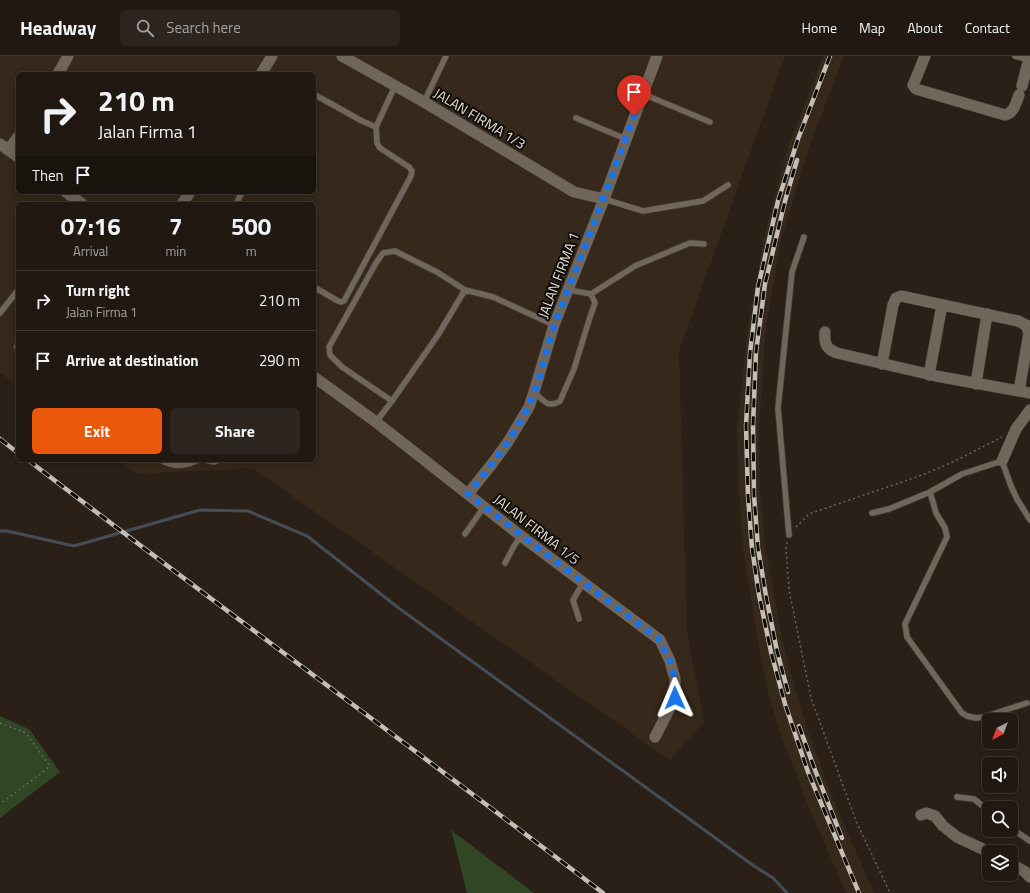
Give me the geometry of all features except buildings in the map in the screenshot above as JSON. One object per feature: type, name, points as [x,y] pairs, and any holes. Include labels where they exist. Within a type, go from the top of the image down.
[{"type":"street","points":[[59,72],[68,56]]},
{"type":"street","points":[[262,72],[272,56]]},
{"type":"street","name":"JALAN FIRMA 1/3","points":[[342,56],[424,102],[574,192],[604,199]]},
{"type":"street","name":"JALAN FIRMA 1","points":[[468,494],[508,442],[529,407],[554,325],[604,199],[657,56]]},
{"type":"street","points":[[925,56],[913,85],[916,89],[1005,115],[1013,110],[1030,60]]},
{"type":"street","points":[[16,138],[4,147],[16,156]]},
{"type":"street","points":[[69,194],[79,202]]},
{"type":"street","points":[[825,332],[824,339],[826,344],[833,352],[882,364],[929,375],[1024,392],[1029,333],[1026,325],[1018,321],[901,296],[896,298],[893,305],[882,364]]},
{"type":"street","points":[[929,375],[942,305]]},
{"type":"street","points":[[976,384],[987,314]]},
{"type":"street","name":"JALAN FIRMA 1/5","points":[[316,378],[376,422],[521,536],[660,640],[670,661],[675,679],[675,698],[655,737]]},
{"type":"street","points":[[1002,461],[1016,430],[1030,410]]},
{"type":"street","points":[[921,815],[926,813],[935,816],[943,826],[957,837],[982,849]]},
{"type":"street","points":[[1018,868],[1030,877]]},
{"type":"lane","points":[[424,102],[446,56]]},
{"type":"lane","points":[[1015,56],[1030,60]]},
{"type":"lane","points":[[316,288],[338,301],[344,301],[411,176],[412,171],[409,167],[380,148],[377,143],[376,127],[395,86]]},
{"type":"lane","points":[[643,94],[710,122]]},
{"type":"lane","points":[[316,96],[376,127]]},
{"type":"lane","points":[[576,118],[626,139]]},
{"type":"lane","points":[[604,199],[643,211],[703,201],[728,186]]},
{"type":"lane","points":[[789,535],[778,408],[792,272],[804,237]]},
{"type":"lane","points":[[569,290],[590,294],[635,266],[690,243],[704,244]]},
{"type":"lane","points":[[392,401],[342,367],[330,355],[329,347],[383,253],[395,251],[437,272],[465,290],[493,297],[554,325]]},
{"type":"lane","points":[[376,422],[438,335],[465,290]]},
{"type":"lane","points":[[0,313],[16,293]]},
{"type":"lane","points":[[534,392],[547,404],[556,404],[560,401],[574,369],[595,303],[590,294]]},
{"type":"lane","points":[[872,513],[889,509],[930,492],[962,474],[1002,461],[1017,499],[1030,520]]},
{"type":"lane","points":[[166,462],[175,466],[187,465],[194,462]]},
{"type":"lane","points":[[930,492],[936,513],[945,528],[947,537],[905,624],[907,637],[962,713],[967,716],[976,718],[1027,704]]},
{"type":"lane","points":[[465,534],[484,507]]},
{"type":"lane","points":[[505,563],[521,536]]},
{"type":"lane","points":[[579,619],[573,600],[583,583]]},
{"type":"lane","points":[[957,797],[974,799],[982,806]]},
{"type":"lane","points":[[1018,833],[1030,841]]},
{"type":"path","points":[[890,893],[856,821],[811,698],[789,590],[786,548],[789,535],[809,514],[922,476],[1016,430]]},
{"type":"path","points":[[0,723],[26,733],[49,764],[47,769],[0,804]]},
{"type":"shaded area","points":[[0,56],[785,56],[679,351],[687,632],[704,722],[670,760],[252,468],[136,474],[120,462],[316,462],[316,202],[16,202],[16,385],[0,373]]},
{"type":"shaded area","points":[[823,56],[844,56],[807,153],[781,241],[766,327],[759,429],[760,492],[765,544],[783,643],[795,687],[806,725],[832,796],[874,893],[846,893],[809,808],[781,735],[769,696],[759,650],[743,548],[739,492],[737,428],[748,326],[764,237],[788,147]]},
{"type":"green space","points":[[0,716],[29,729],[60,772],[0,818]]},
{"type":"green space","points":[[451,830],[534,893],[467,893]]},
{"type":"waterway","points":[[0,531],[7,531],[74,546],[200,510],[248,511],[307,536],[400,609],[754,866],[773,878],[787,893]]},
{"type":"railway","points":[[830,56],[798,139],[778,201],[758,287],[750,353],[746,426],[748,496],[752,548],[759,595],[771,652],[785,704],[808,772],[859,893]]},
{"type":"railway","points":[[788,692],[777,651],[758,548],[754,495],[753,425],[756,352],[765,284],[785,201],[797,160]]},
{"type":"railway","points":[[0,439],[16,451]]},
{"type":"railway","points":[[31,462],[603,893]]},
{"type":"railway","points":[[799,726],[842,838]]},
{"type":"route","points":[[634,116],[604,199],[554,325],[529,407],[508,442],[468,494],[583,583],[660,640],[670,661],[675,679],[675,698]]}]
